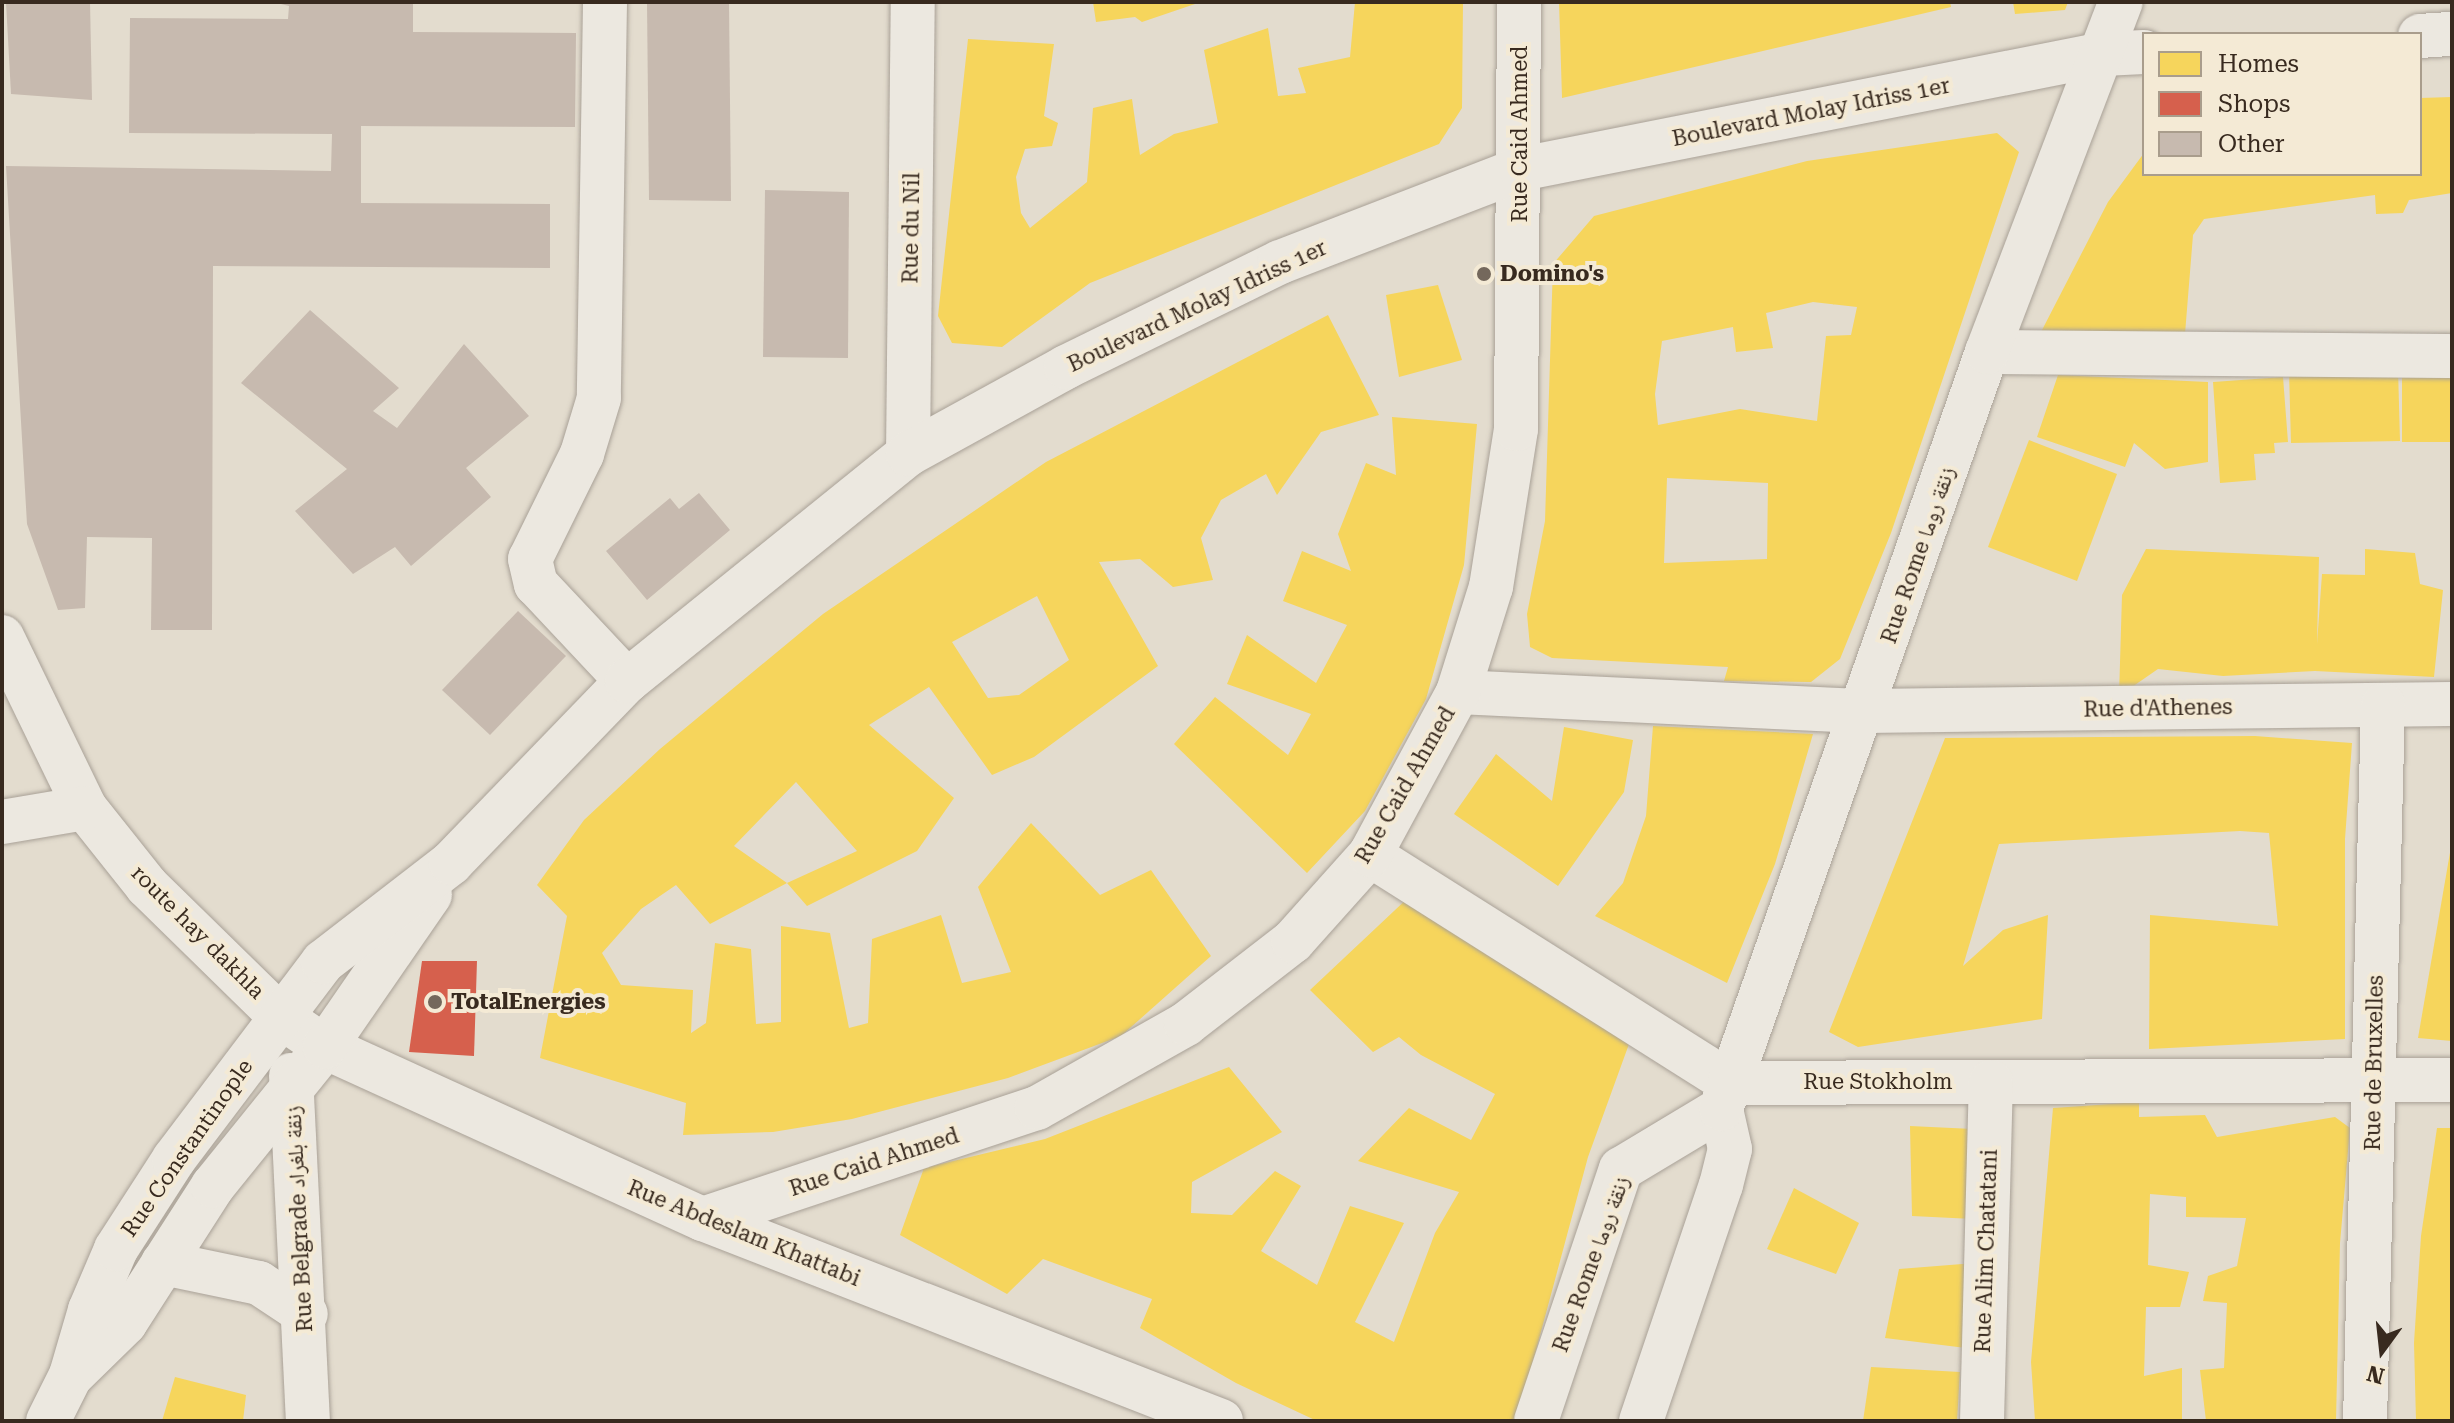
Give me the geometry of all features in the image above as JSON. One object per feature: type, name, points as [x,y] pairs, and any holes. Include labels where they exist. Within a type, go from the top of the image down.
[{"type":"street","points":[[605,2],[599,398],[582,454],[530,559],[536,584],[627,681]]},
{"type":"street","name":"Rue du Nil","points":[[908,454],[913,2]]},
{"type":"street","name":"Rue Caid Ahmed","points":[[703,1219],[1037,1108],[1186,1024],[1293,941],[1370,855],[1458,692],[1491,587],[1516,429],[1521,169],[1519,2]]},
{"type":"street","name":"Rue Rome زنقة روما","points":[[1536,1421],[1621,1169],[1726,1096],[1865,711],[1987,352],[2123,53],[2121,2]]},
{"type":"street","points":[[2422,36],[2452,34]]},
{"type":"street","name":"Boulevard Molay Idriss 1er","points":[[281,1017],[323,962],[451,863],[627,681],[908,454],[1066,367],[1280,262],[1521,169],[2123,53]]},
{"type":"street","points":[[1987,352],[2452,356]]},
{"type":"street","name":"route hay dakhla","points":[[2,637],[85,808],[147,886],[281,1017]]},
{"type":"street","name":"Rue d'Athenes","points":[[1458,692],[1865,711],[2452,704]]},
{"type":"street","name":"Rue de Bruxelles","points":[[2365,1421],[2383,705]]},
{"type":"street","points":[[3,823],[85,808]]},
{"type":"street","points":[[1370,855],[1726,1096],[1730,1149],[1721,1185],[1641,1421]]},
{"type":"street","name":"Boulevard Molay Idriss 1er","points":[[325,1047],[451,863]]},
{"type":"street","name":"Rue Abdeslam Khattabi","points":[[281,1017],[325,1047],[703,1219],[1221,1421]]},
{"type":"street","name":"Rue Belgrade زنقة بلغراد","points":[[281,1017],[292,1085],[306,1314],[308,1421]]},
{"type":"street","name":"Rue Constantinople","points":[[48,1421],[71,1375],[90,1310],[116,1249],[174,1159],[281,1017]]},
{"type":"street","name":"Rue Constantinople","points":[[71,1375],[125,1323],[213,1186],[325,1047]]},
{"type":"street","name":"Rue Stokholm","points":[[1726,1096],[1991,1082],[2452,1080]]},
{"type":"street","name":"Rue Alim Chatatani","points":[[1982,1421],[1991,1082]]},
{"type":"street","points":[[163,1263],[259,1283],[306,1314]]},
{"type":"building: Homes","points":[[1093,2],[1195,4],[1142,22],[1135,17],[1096,22]]},
{"type":"building: Homes","points":[[1355,2],[1463,2],[1462,108],[1439,144],[1090,283],[1002,347],[952,343],[938,316],[968,39],[1054,44],[1044,116],[1058,123],[1052,146],[1025,149],[1016,177],[1021,213],[1030,228],[1087,182],[1093,108],[1132,99],[1140,155],[1174,134],[1218,123],[1204,50],[1268,28],[1278,96],[1306,93],[1298,68],[1350,57]]},
{"type":"building: Homes","points":[[1559,2],[1950,2],[1951,7],[1562,98]]},
{"type":"building: Homes","points":[[2013,2],[2068,2],[2065,10],[2015,14]]},
{"type":"building: Homes","points":[[2452,97],[2452,193],[2409,200],[2403,213],[2376,214],[2375,195],[2204,219],[2193,235],[2185,334],[2041,332],[2108,202],[2142,156],[2142,176],[2422,176],[2422,98]]},
{"type":"building: Homes","points":[[1997,133],[2019,152],[1891,533],[1840,659],[1811,682],[1724,681],[1728,667],[1552,658],[1530,647],[1527,614],[1545,521],[1553,264],[1594,216],[1807,161]],"holes":[[[1813,302],[1857,307],[1851,335],[1826,336],[1817,421],[1740,409],[1658,425],[1655,394],[1662,341],[1733,327],[1736,352],[1773,348],[1766,313]],[[1667,478],[1768,483],[1767,559],[1664,563]]]},
{"type":"building: Homes","points":[[1438,285],[1462,360],[1399,377],[1386,295]]},
{"type":"building: Homes","points":[[1328,315],[1379,415],[1321,432],[1277,495],[1266,474],[1221,500],[1201,538],[1213,580],[1173,587],[1140,559],[1099,562],[1158,666],[1034,757],[992,775],[929,687],[869,725],[954,798],[917,851],[807,906],[787,883],[710,924],[676,885],[641,909],[602,953],[621,985],[693,990],[691,1033],[706,1023],[715,943],[751,949],[756,1024],[781,1022],[781,926],[830,933],[849,1028],[868,1023],[872,939],[941,915],[962,983],[1011,972],[978,887],[1031,823],[1100,895],[1151,870],[1211,956],[1121,1036],[1008,1078],[852,1119],[773,1132],[683,1135],[686,1103],[540,1058],[567,916],[537,885],[584,820],[660,749],[823,614],[1046,462]],"holes":[[[1037,596],[1069,660],[1019,695],[988,698],[952,642]],[[796,782],[857,851],[787,883],[734,846]]]},
{"type":"building: Homes","points":[[2398,369],[2400,441],[2291,443],[2289,371]]},
{"type":"building: Homes","points":[[2402,373],[2452,373],[2452,442],[2402,442]]},
{"type":"building: Homes","points":[[2058,375],[2208,382],[2208,462],[2165,469],[2134,443],[2125,467],[2037,437]]},
{"type":"building: Homes","points":[[2283,377],[2288,442],[2274,443],[2275,453],[2254,454],[2256,480],[2220,483],[2213,382]]},
{"type":"building: Homes","points":[[1392,417],[1477,424],[1464,565],[1426,699],[1365,811],[1307,873],[1174,744],[1215,697],[1288,755],[1311,714],[1227,684],[1247,635],[1316,683],[1347,625],[1283,601],[1302,551],[1351,571],[1338,534],[1366,463],[1396,475]]},
{"type":"building: Homes","points":[[2029,440],[2117,474],[2077,581],[1988,547]]},
{"type":"building: Homes","points":[[2146,549],[2319,557],[2317,644],[2322,574],[2365,575],[2365,549],[2415,553],[2420,584],[2443,590],[2434,677],[2315,671],[2223,676],[2158,669],[2119,696],[2122,595]]},
{"type":"building: Homes","points":[[1653,726],[1813,734],[1775,864],[1727,983],[1595,916],[1623,883],[1646,816]]},
{"type":"building: Homes","points":[[1564,727],[1633,740],[1624,792],[1558,886],[1454,814],[1496,754],[1552,801]]},
{"type":"building: Homes","points":[[2255,736],[2352,743],[2345,839],[2345,1039],[2149,1049],[2150,915],[2278,926],[2269,833],[2240,831],[1999,844],[1963,966],[2003,930],[2048,915],[2042,1019],[1858,1047],[1829,1032],[1945,738]]},
{"type":"building: Homes","points":[[2452,841],[2452,1041],[2418,1038]]},
{"type":"building: Homes","points":[[1411,895],[1629,1044],[1588,1157],[1517,1421],[1317,1421],[1236,1383],[1140,1328],[1152,1299],[1043,1259],[1007,1294],[900,1235],[924,1168],[1045,1139],[1229,1067],[1282,1132],[1192,1182],[1191,1213],[1232,1215],[1275,1171],[1301,1186],[1261,1251],[1317,1285],[1350,1206],[1404,1223],[1355,1322],[1394,1342],[1435,1233],[1459,1192],[1358,1161],[1409,1108],[1471,1140],[1495,1094],[1421,1055],[1399,1037],[1373,1052],[1310,990]]},
{"type":"building: Homes","points":[[2139,1102],[2139,1117],[2205,1115],[2217,1137],[2335,1117],[2350,1128],[2340,1243],[2336,1421],[2206,1421],[2200,1370],[2224,1368],[2227,1303],[2203,1301],[2208,1276],[2237,1266],[2246,1218],[2186,1217],[2186,1197],[2150,1194],[2148,1265],[2189,1272],[2180,1307],[2146,1307],[2144,1376],[2182,1368],[2182,1421],[2035,1421],[2031,1362],[2053,1108]]},
{"type":"building: Homes","points":[[1910,1126],[1973,1129],[1973,1219],[1912,1216]]},
{"type":"building: Homes","points":[[2437,1128],[2452,1128],[2452,1421],[2416,1421],[2414,1343],[2421,1236]]},
{"type":"building: Homes","points":[[1794,1188],[1859,1223],[1836,1274],[1767,1249]]},
{"type":"building: Homes","points":[[1975,1263],[1974,1349],[1885,1338],[1899,1269]]},
{"type":"building: Homes","points":[[1871,1367],[1960,1372],[1957,1421],[1863,1421]]},
{"type":"building: Homes","points":[[175,1377],[246,1395],[243,1421],[162,1421]]},
{"type":"building: Shops","points":[[422,961],[477,961],[474,1056],[409,1052]]},
{"type":"building: Other","points":[[6,2],[90,2],[92,100],[11,94]]},
{"type":"building: Other","points":[[273,2],[413,2],[413,32],[576,33],[575,127],[361,126],[361,203],[550,204],[550,268],[213,266],[212,630],[151,630],[152,538],[87,537],[85,608],[58,610],[27,524],[6,166],[331,171],[332,134],[129,133],[130,18],[288,19],[289,6]]},
{"type":"building: Other","points":[[647,2],[729,2],[731,201],[649,200]]},
{"type":"building: Other","points":[[765,190],[849,192],[848,358],[763,357]]},
{"type":"building: Other","points":[[310,310],[399,388],[373,411],[397,428],[464,344],[529,416],[466,468],[491,497],[411,566],[395,547],[353,574],[295,511],[347,469],[241,383]]},
{"type":"building: Other","points":[[699,493],[730,530],[647,600],[606,551],[670,498],[679,509]]},
{"type":"building: Other","points":[[518,611],[566,656],[490,735],[442,690]]},
{"type":"place","name":"Domino's","points":[[1484,274]]},
{"type":"place","name":"TotalEnergies","points":[[435,1002]]}]
